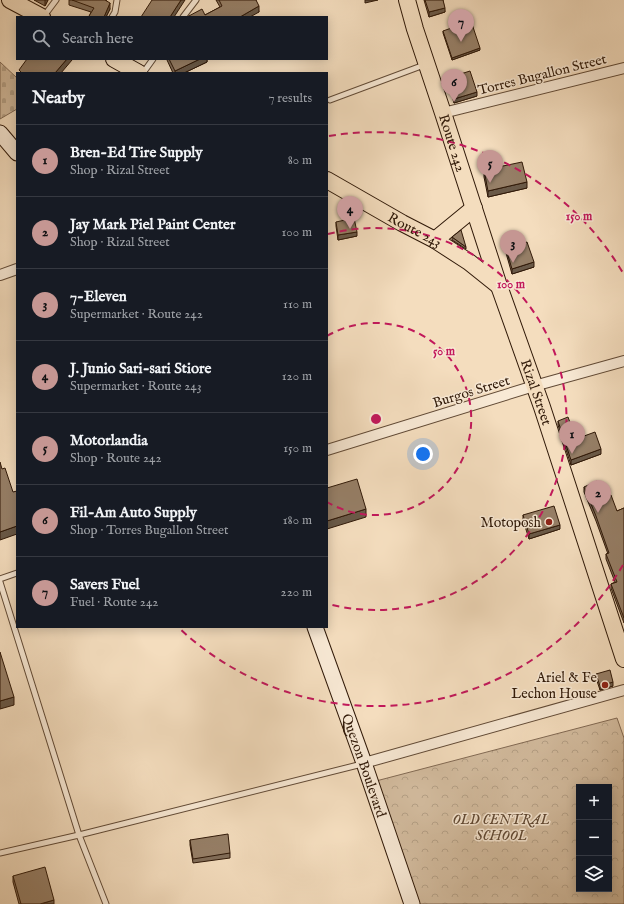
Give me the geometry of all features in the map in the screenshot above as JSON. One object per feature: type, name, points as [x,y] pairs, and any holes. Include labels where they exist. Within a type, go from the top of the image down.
[{"type":"main road","points":[[10,0],[41,16]]},
{"type":"main road","name":"Route 242","points":[[407,0],[426,64],[474,208],[498,286]]},
{"type":"main road","points":[[116,60],[137,72]]},
{"type":"main road","name":"Route 243","points":[[328,181],[435,240],[469,262],[498,286]]},
{"type":"main road","points":[[435,240],[474,208]]},
{"type":"main road","name":"Rizal Street","points":[[498,286],[534,386],[624,659]]},
{"type":"street","name":"Torres Bugallon Street","points":[[443,113],[624,68]]},
{"type":"street","points":[[0,133],[16,152]]},
{"type":"street","points":[[0,275],[16,269]]},
{"type":"street","name":"Burgos Street","points":[[328,450],[534,386],[624,361]]},
{"type":"street","name":"Quezon Boulevard","points":[[315,628],[364,763],[412,904]]},
{"type":"street","points":[[364,763],[624,690]]},
{"type":"lane","points":[[44,16],[56,0]]},
{"type":"lane","points":[[113,16],[115,12],[117,0]]},
{"type":"lane","points":[[184,16],[196,0]]},
{"type":"lane","points":[[144,72],[152,60]]},
{"type":"lane","points":[[330,100],[426,64]]},
{"type":"lane","points":[[16,573],[0,581],[79,835],[106,904]]},
{"type":"lane","points":[[0,852],[79,835],[364,763]]},
{"type":"green space","points":[[0,62],[16,77],[16,110],[0,119]]},
{"type":"green space","name":"OLD CENTRAL SCHOOL","points":[[617,718],[624,738],[624,904],[418,904],[376,781]]},
{"type":"building","points":[[72,0],[105,0],[110,3],[104,16],[89,16],[94,8]]},
{"type":"building","points":[[152,0],[181,0],[171,16],[142,16]]},
{"type":"building","points":[[219,0],[256,0],[259,6],[242,16],[189,16],[202,9],[205,15],[222,6]]},
{"type":"building","points":[[425,0],[443,0],[445,8],[429,12]]},
{"type":"building","points":[[471,21],[480,48],[452,58],[443,31]]},
{"type":"building","points":[[26,60],[66,60],[56,72],[21,72],[19,70]]},
{"type":"building","points":[[170,60],[198,60],[175,71]]},
{"type":"building","points":[[470,71],[477,92],[454,99],[448,78]]},
{"type":"building","points":[[522,162],[527,182],[488,191],[484,170]]},
{"type":"building","points":[[354,218],[357,232],[338,235],[336,222]]},
{"type":"building","points":[[461,230],[466,247],[452,237]]},
{"type":"building","points":[[527,242],[534,262],[512,269],[506,249]]},
{"type":"building","points":[[568,417],[576,439],[595,432],[601,449],[571,460],[558,421]]},
{"type":"building","points":[[0,462],[2,469],[5,468],[13,492],[16,491],[16,526],[0,532]]},
{"type":"building","points":[[357,479],[366,509],[328,521],[328,488]]},
{"type":"building","points":[[597,481],[604,497],[611,495],[617,511],[624,508],[624,618],[611,584],[617,582],[606,554],[609,553],[584,487]]},
{"type":"building","points":[[554,506],[560,525],[529,534],[523,515]]},
{"type":"building","points":[[0,652],[14,697],[0,701]]},
{"type":"building","points":[[610,670],[613,682],[600,686],[596,674]]},
{"type":"building","points":[[228,834],[230,853],[193,859],[190,840]]},
{"type":"building","points":[[45,867],[54,900],[40,904],[21,904],[13,876]]},
{"type":"place","name":"Savers Fuel","points":[[461,42]]},
{"type":"place","name":"Fil-Am Auto Supply","points":[[454,102]]},
{"type":"place","name":"Motorlandia","points":[[490,183]]},
{"type":"place","name":"J. Junio Sari-sari Stiore","points":[[350,229]]},
{"type":"place","name":"7-Eleven","points":[[513,263]]},
{"type":"place","name":"Bren-Ed Tire Supply","points":[[572,454]]},
{"type":"place","name":"Jay Mark Piel Paint Center","points":[[598,513]]},
{"type":"place","name":"Motoposh","points":[[549,522]]},
{"type":"place","name":"Ariel & Fe Lechon House","points":[[605,685]]}]
